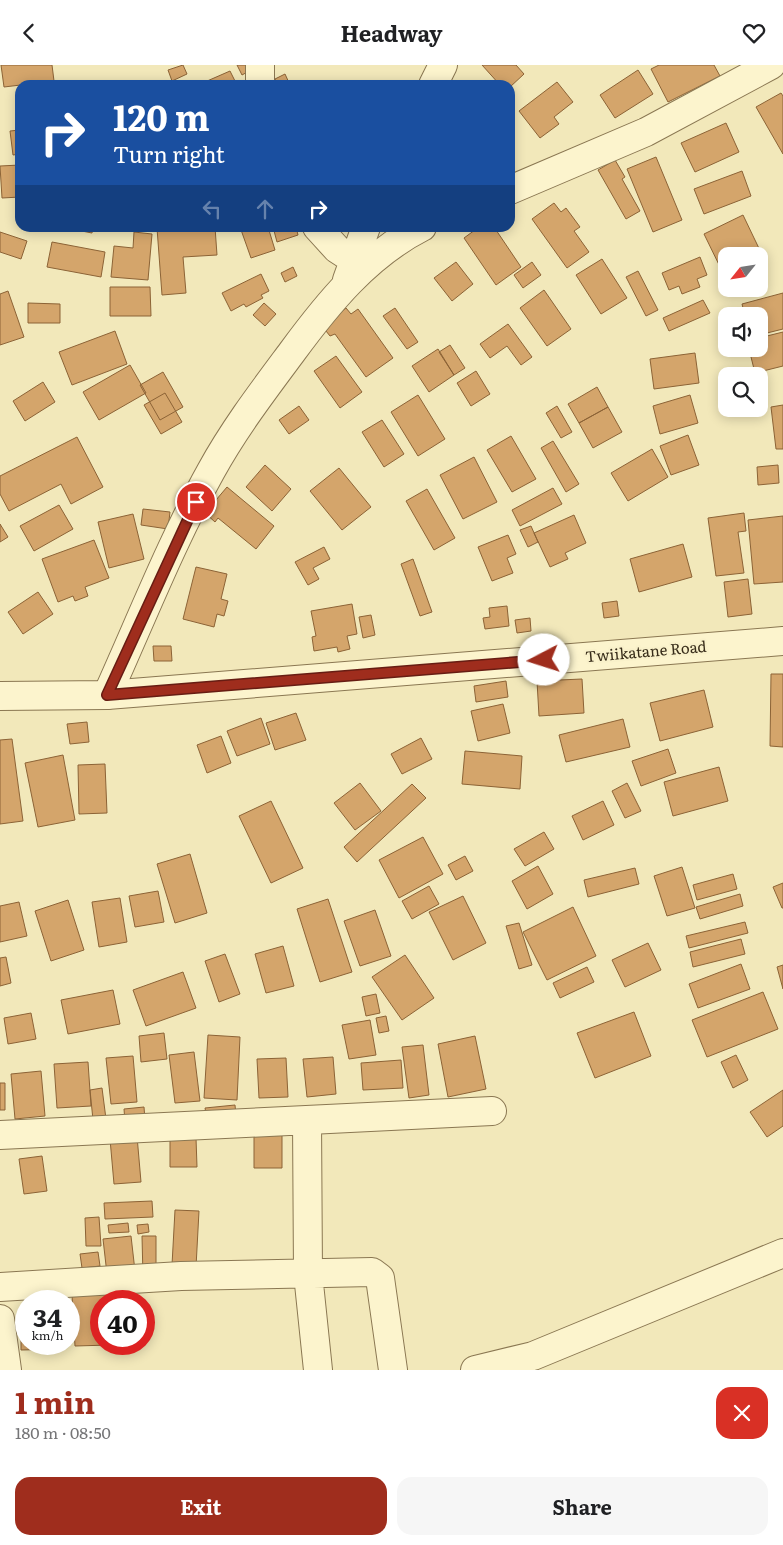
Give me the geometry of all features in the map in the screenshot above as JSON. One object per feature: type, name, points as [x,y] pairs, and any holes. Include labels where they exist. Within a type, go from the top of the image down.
[{"type":"street","points":[[260,65],[260,80]]},
{"type":"street","points":[[436,80],[443,65]]},
{"type":"street","points":[[515,188],[646,132],[771,65]]},
{"type":"street","points":[[322,232],[337,249],[354,260]]},
{"type":"street","points":[[343,288],[364,232]]},
{"type":"street","points":[[107,695],[181,532],[211,472],[243,417],[310,326],[343,288],[372,260],[398,239],[412,232]]},
{"type":"street","name":"Twiikatane Road","points":[[0,696],[107,695],[783,641]]},
{"type":"street","points":[[0,1135],[492,1111]]},
{"type":"street","points":[[308,1120],[308,1274],[318,1370]]},
{"type":"street","points":[[475,1370],[533,1356],[783,1253]]},
{"type":"street","points":[[0,1287],[181,1276],[372,1272],[378,1275],[393,1370]]},
{"type":"street","points":[[0,1319],[7,1370]]},
{"type":"building","points":[[1,65],[52,65],[54,80],[15,80],[15,86],[4,87]]},
{"type":"building","points":[[183,65],[187,74],[172,80],[168,70]]},
{"type":"building","points":[[237,65],[249,65],[251,70],[242,75]]},
{"type":"building","points":[[482,65],[516,65],[524,74],[515,82],[515,80],[496,80]]},
{"type":"building","points":[[659,65],[714,65],[720,76],[668,102],[651,69]]},
{"type":"building","points":[[638,70],[653,94],[615,118],[600,95]]},
{"type":"building","points":[[230,71],[234,80],[209,80]]},
{"type":"building","points":[[285,74],[288,80],[275,80]]},
{"type":"building","points":[[557,82],[573,102],[554,117],[559,124],[540,138],[519,111]]},
{"type":"building","points":[[781,93],[783,96],[783,154],[756,107]]},
{"type":"building","points":[[726,123],[739,152],[695,172],[681,143]]},
{"type":"building","points":[[15,130],[15,155],[13,155],[10,131]]},
{"type":"building","points":[[656,157],[682,220],[653,232],[627,169]]},
{"type":"building","points":[[615,160],[625,177],[622,179],[640,211],[626,219],[598,170]]},
{"type":"building","points":[[15,165],[15,197],[2,198],[0,166]]},
{"type":"building","points":[[742,171],[751,196],[704,214],[694,189]]},
{"type":"building","points":[[554,203],[561,212],[566,208],[580,227],[574,231],[589,252],[567,268],[532,219]]},
{"type":"building","points":[[743,215],[758,247],[718,247],[718,263],[704,234]]},
{"type":"building","points":[[0,232],[27,241],[21,259],[0,252]]},
{"type":"building","points":[[134,232],[152,234],[148,280],[111,277],[114,246],[133,248]]},
{"type":"building","points":[[157,232],[215,232],[217,255],[183,257],[186,293],[162,295]]},
{"type":"building","points":[[242,232],[270,232],[275,250],[251,258]]},
{"type":"building","points":[[274,232],[297,232],[298,235],[277,242]]},
{"type":"building","points":[[472,232],[497,232],[521,267],[496,285],[464,238]]},
{"type":"building","points":[[52,242],[105,252],[101,277],[47,267]]},
{"type":"building","points":[[700,257],[707,275],[697,279],[700,287],[682,294],[679,286],[669,290],[662,273]]},
{"type":"building","points":[[602,259],[627,298],[601,314],[576,275]]},
{"type":"building","points":[[456,262],[473,284],[452,301],[434,278]]},
{"type":"building","points":[[532,262],[541,275],[523,288],[514,275]]},
{"type":"building","points":[[293,267],[297,276],[285,282],[281,273]]},
{"type":"building","points":[[638,271],[658,310],[646,316],[626,277]]},
{"type":"building","points":[[261,274],[269,291],[261,295],[263,298],[246,307],[244,304],[231,311],[222,293]]},
{"type":"building","points":[[110,287],[150,287],[151,316],[110,316]]},
{"type":"building","points":[[544,290],[571,329],[547,346],[520,308]]},
{"type":"building","points":[[8,291],[24,337],[0,345],[0,294]]},
{"type":"building","points":[[783,293],[783,329],[768,333],[768,307],[743,307],[742,304]]},
{"type":"building","points":[[703,300],[710,313],[669,331],[663,318]]},
{"type":"building","points":[[28,303],[60,304],[60,323],[28,323]]},
{"type":"building","points":[[264,303],[276,314],[265,326],[253,315]]},
{"type":"building","points":[[346,308],[351,314],[358,309],[393,358],[366,377],[335,334],[330,336],[322,326]]},
{"type":"building","points":[[395,308],[418,342],[407,349],[383,316]]},
{"type":"building","points":[[508,324],[532,357],[521,365],[507,346],[490,358],[480,344]]},
{"type":"building","points":[[115,331],[127,364],[72,385],[59,352]]},
{"type":"building","points":[[783,332],[783,366],[768,370],[768,367],[754,367],[751,357],[768,357],[768,336]]},
{"type":"building","points":[[450,345],[465,368],[454,375],[439,352]]},
{"type":"building","points":[[438,349],[454,375],[429,392],[412,366]]},
{"type":"building","points":[[695,353],[699,383],[654,389],[650,359]]},
{"type":"building","points":[[336,356],[362,392],[340,408],[314,371]]},
{"type":"building","points":[[130,365],[146,393],[99,420],[83,392]]},
{"type":"building","points":[[476,371],[490,394],[471,406],[457,383]]},
{"type":"building","points":[[163,372],[183,407],[160,420],[140,385]]},
{"type":"building","points":[[43,382],[55,402],[25,421],[13,401]]},
{"type":"building","points":[[597,387],[608,407],[579,423],[568,404]]},
{"type":"building","points":[[165,393],[182,422],[161,434],[144,405]]},
{"type":"building","points":[[418,395],[445,439],[418,456],[391,412]]},
{"type":"building","points":[[690,395],[698,423],[660,434],[653,406]]},
{"type":"building","points":[[783,405],[783,449],[776,449],[771,407]]},
{"type":"building","points":[[299,406],[309,420],[289,434],[279,420]]},
{"type":"building","points":[[557,406],[572,432],[561,438],[546,413]]},
{"type":"building","points":[[608,407],[622,432],[593,448],[579,423]]},
{"type":"building","points":[[382,420],[404,454],[384,467],[362,432]]},
{"type":"building","points":[[688,435],[699,465],[671,475],[660,446]]},
{"type":"building","points":[[511,436],[536,479],[512,492],[487,450]]},
{"type":"building","points":[[77,437],[103,487],[71,504],[61,484],[9,511],[0,494],[0,476]]},
{"type":"building","points":[[553,441],[579,484],[566,492],[541,448]]},
{"type":"building","points":[[652,449],[668,477],[628,501],[611,473]]},
{"type":"building","points":[[474,457],[497,502],[463,519],[440,475]]},
{"type":"building","points":[[265,465],[291,489],[272,511],[246,487]]},
{"type":"building","points":[[778,465],[779,483],[758,485],[757,467]]},
{"type":"building","points":[[339,468],[371,507],[342,530],[310,491]]},
{"type":"building","points":[[227,487],[274,526],[256,549],[218,518],[215,522],[205,513]]},
{"type":"building","points":[[553,488],[562,504],[520,526],[512,510]]},
{"type":"building","points":[[427,489],[455,538],[434,550],[406,501]]},
{"type":"building","points":[[59,505],[73,529],[34,551],[20,526]]},
{"type":"building","points":[[143,509],[170,512],[168,529],[141,525]]},
{"type":"building","points":[[744,513],[746,531],[738,532],[744,573],[716,576],[708,518]]},
{"type":"building","points":[[133,514],[144,559],[109,568],[98,522]]},
{"type":"building","points":[[574,515],[586,543],[565,553],[568,559],[550,567],[534,533]]},
{"type":"building","points":[[783,516],[783,582],[754,584],[748,520]]},
{"type":"building","points":[[0,524],[8,537],[0,542]]},
{"type":"building","points":[[531,526],[538,542],[528,547],[520,530]]},
{"type":"building","points":[[508,535],[516,554],[507,558],[513,573],[492,581],[478,547]]},
{"type":"building","points":[[94,540],[109,578],[85,587],[88,596],[75,601],[73,596],[58,602],[42,559]]},
{"type":"building","points":[[683,544],[692,577],[639,592],[630,559]]},
{"type":"building","points":[[324,547],[330,559],[313,568],[319,579],[308,585],[295,562]]},
{"type":"building","points":[[413,559],[432,612],[420,616],[401,564]]},
{"type":"building","points":[[196,567],[227,574],[221,599],[228,601],[224,616],[217,614],[214,627],[183,619]]},
{"type":"building","points":[[748,579],[752,614],[728,617],[724,582]]},
{"type":"building","points":[[38,592],[53,614],[23,634],[8,612]]},
{"type":"building","points":[[617,601],[619,616],[604,618],[602,603]]},
{"type":"building","points":[[352,604],[357,634],[347,636],[350,649],[338,652],[337,647],[314,651],[312,637],[316,636],[311,611]]},
{"type":"building","points":[[507,606],[509,626],[485,629],[483,618],[490,617],[489,608]]},
{"type":"building","points":[[371,615],[375,635],[363,638],[359,617]]},
{"type":"building","points":[[530,618],[531,631],[517,633],[515,620]]},
{"type":"building","points":[[153,646],[171,646],[172,661],[154,661]]},
{"type":"building","points":[[771,674],[783,674],[783,747],[770,746]]},
{"type":"building","points":[[582,679],[584,713],[539,716],[537,681]]},
{"type":"building","points":[[506,681],[508,697],[476,702],[474,686]]},
{"type":"building","points":[[704,690],[713,727],[660,741],[650,703]]},
{"type":"building","points":[[503,704],[510,733],[478,741],[471,711]]},
{"type":"building","points":[[296,713],[306,740],[275,750],[266,723]]},
{"type":"building","points":[[261,718],[270,744],[237,756],[227,731]]},
{"type":"building","points":[[623,719],[630,747],[566,762],[559,735]]},
{"type":"building","points":[[87,722],[89,742],[70,744],[67,724]]},
{"type":"building","points":[[221,736],[231,763],[207,773],[197,745]]},
{"type":"building","points":[[421,738],[432,759],[402,774],[391,754]]},
{"type":"building","points":[[12,739],[23,821],[0,824],[0,740]]},
{"type":"building","points":[[668,749],[676,773],[641,786],[632,761]]},
{"type":"building","points":[[465,751],[522,756],[520,789],[462,784]]},
{"type":"building","points":[[63,755],[75,820],[38,827],[25,763]]},
{"type":"building","points":[[105,764],[107,813],[79,814],[78,765]]},
{"type":"building","points":[[719,767],[728,801],[673,816],[664,782]]},
{"type":"building","points":[[360,783],[381,811],[355,830],[334,803]]},
{"type":"building","points":[[627,783],[641,811],[625,818],[612,791]]},
{"type":"building","points":[[412,784],[426,798],[357,862],[344,847]]},
{"type":"building","points":[[271,801],[303,868],[271,883],[239,816]]},
{"type":"building","points":[[603,801],[614,825],[583,840],[572,816]]},
{"type":"building","points":[[544,832],[554,849],[525,866],[514,849]]},
{"type":"building","points":[[423,837],[443,874],[399,898],[379,860]]},
{"type":"building","points":[[190,854],[207,913],[175,923],[157,864]]},
{"type":"building","points":[[465,856],[473,871],[456,880],[448,865]]},
{"type":"building","points":[[538,866],[553,894],[527,909],[512,881]]},
{"type":"building","points":[[682,867],[695,908],[667,916],[654,876]]},
{"type":"building","points":[[635,868],[639,884],[588,897],[584,880]]},
{"type":"building","points":[[733,874],[737,889],[697,900],[693,885]]},
{"type":"building","points":[[783,883],[783,908],[782,908],[773,887]]},
{"type":"building","points":[[429,886],[439,904],[412,919],[402,901]]},
{"type":"building","points":[[158,891],[164,922],[135,927],[129,896]]},
{"type":"building","points":[[740,894],[743,906],[700,919],[696,907]]},
{"type":"building","points":[[463,896],[486,943],[453,960],[429,912]]},
{"type":"building","points":[[120,898],[127,942],[99,947],[92,902]]},
{"type":"building","points":[[328,899],[352,972],[320,982],[297,909]]},
{"type":"building","points":[[68,900],[84,950],[51,961],[35,911]]},
{"type":"building","points":[[19,902],[27,936],[0,942],[0,906]]},
{"type":"building","points":[[573,907],[596,956],[547,980],[523,932]]},
{"type":"building","points":[[375,910],[391,956],[360,966],[344,921]]},
{"type":"building","points":[[745,922],[748,933],[689,948],[686,936]]},
{"type":"building","points":[[519,923],[532,965],[519,969],[506,926]]},
{"type":"building","points":[[741,939],[745,954],[693,967],[690,952]]},
{"type":"building","points":[[648,943],[661,970],[625,987],[612,960]]},
{"type":"building","points":[[283,946],[294,986],[266,993],[255,954]]},
{"type":"building","points":[[225,954],[240,994],[219,1002],[205,961]]},
{"type":"building","points":[[405,955],[434,998],[402,1020],[372,977]]},
{"type":"building","points":[[6,957],[11,983],[0,986],[0,958]]},
{"type":"building","points":[[741,964],[750,989],[698,1008],[689,984]]},
{"type":"building","points":[[783,965],[783,989],[777,967]]},
{"type":"building","points":[[587,967],[594,982],[560,998],[553,983]]},
{"type":"building","points":[[183,972],[196,1008],[146,1026],[133,990]]},
{"type":"building","points":[[113,990],[120,1024],[68,1034],[61,1000]]},
{"type":"building","points":[[763,992],[778,1029],[707,1057],[692,1020]]},
{"type":"building","points":[[376,994],[380,1013],[366,1016],[362,997]]},
{"type":"building","points":[[634,1012],[651,1056],[595,1078],[577,1033]]},
{"type":"building","points":[[31,1013],[36,1039],[8,1044],[4,1018]]},
{"type":"building","points":[[386,1016],[389,1031],[379,1033],[376,1018]]},
{"type":"building","points":[[370,1020],[376,1055],[349,1059],[342,1025]]},
{"type":"building","points":[[164,1033],[167,1059],[141,1062],[139,1036]]},
{"type":"building","points":[[208,1035],[240,1037],[237,1100],[204,1098]]},
{"type":"building","points":[[475,1036],[486,1089],[448,1097],[438,1044]]},
{"type":"building","points":[[423,1045],[429,1095],[409,1098],[402,1047]]},
{"type":"building","points":[[194,1052],[200,1101],[175,1103],[169,1055]]},
{"type":"building","points":[[736,1055],[748,1080],[733,1088],[721,1062]]},
{"type":"building","points":[[133,1056],[137,1102],[111,1104],[106,1058]]},
{"type":"building","points":[[333,1057],[336,1094],[307,1097],[303,1059]]},
{"type":"building","points":[[286,1058],[288,1097],[259,1098],[257,1059]]},
{"type":"building","points":[[401,1060],[403,1088],[363,1090],[361,1063]]},
{"type":"building","points":[[88,1062],[91,1106],[57,1108],[54,1064]]},
{"type":"building","points":[[41,1071],[45,1116],[15,1119],[11,1074]]},
{"type":"building","points":[[0,1083],[5,1083],[5,1110],[0,1110]]},
{"type":"building","points":[[102,1088],[106,1119],[93,1120],[90,1090]]},
{"type":"building","points":[[783,1090],[783,1126],[767,1137],[750,1112]]},
{"type":"building","points":[[235,1105],[236,1116],[207,1119],[205,1108]]},
{"type":"building","points":[[144,1107],[145,1120],[125,1122],[124,1109]]},
{"type":"building","points":[[254,1134],[282,1134],[282,1168],[254,1168]]},
{"type":"building","points":[[137,1136],[141,1182],[114,1184],[110,1139]]},
{"type":"building","points":[[170,1138],[196,1138],[197,1167],[170,1167]]},
{"type":"building","points":[[42,1156],[47,1191],[24,1194],[19,1159]]},
{"type":"building","points":[[152,1201],[153,1217],[105,1219],[104,1203]]},
{"type":"building","points":[[175,1210],[199,1211],[196,1267],[172,1265]]},
{"type":"building","points":[[99,1217],[101,1246],[86,1246],[85,1218]]},
{"type":"building","points":[[128,1223],[129,1232],[109,1233],[108,1225]]},
{"type":"building","points":[[148,1224],[149,1232],[138,1234],[137,1225]]},
{"type":"building","points":[[131,1236],[135,1271],[107,1274],[103,1239]]},
{"type":"building","points":[[142,1236],[156,1236],[156,1277],[143,1277]]},
{"type":"building","points":[[98,1252],[100,1266],[82,1268],[80,1254]]},
{"type":"building","points":[[90,1294],[90,1346],[80,1346],[80,1295]]},
{"type":"route","points":[[196,502],[107,695],[544,660]]}]
